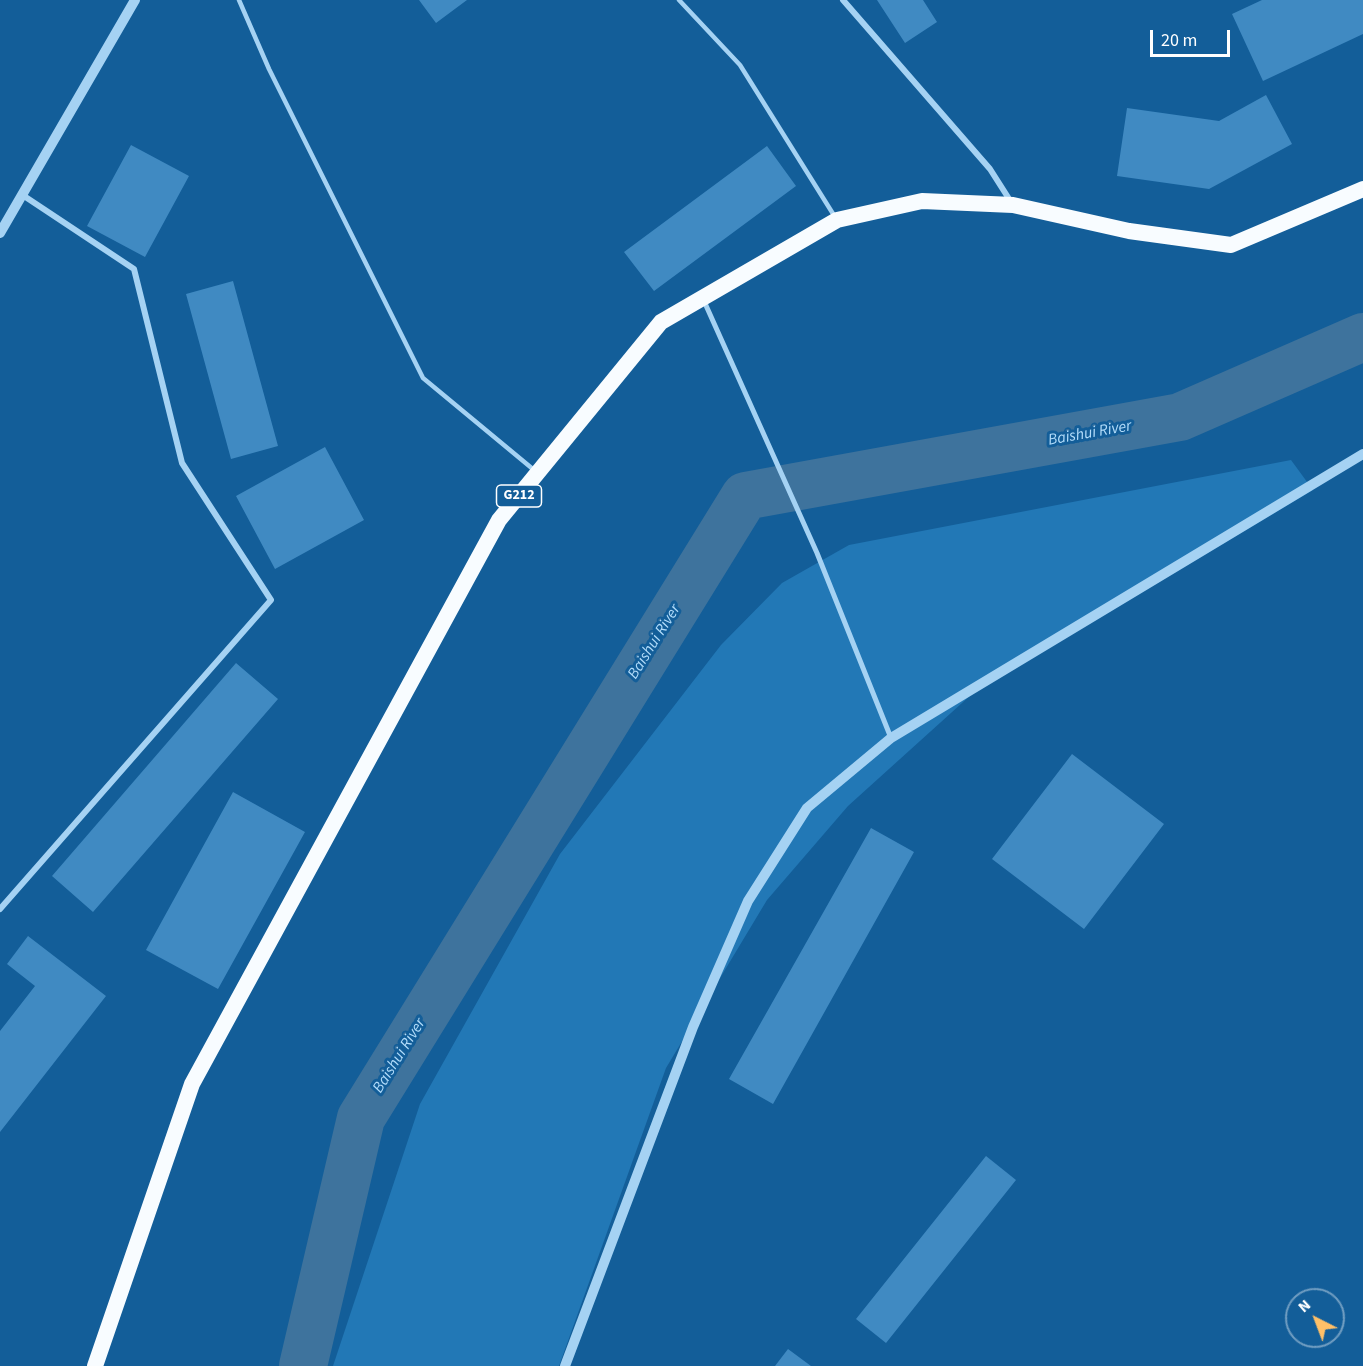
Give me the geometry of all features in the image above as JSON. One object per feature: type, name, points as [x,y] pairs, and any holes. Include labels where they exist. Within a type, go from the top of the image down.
[{"type":"highway","name":"G212","points":[[95,1366],[192,1084],[499,520],[661,322],[837,220],[922,201],[1012,205],[1129,231],[1231,245],[1363,189]]},
{"type":"street","points":[[0,233],[135,0]]},
{"type":"street","points":[[843,0],[990,169],[1012,205]]},
{"type":"street","points":[[0,909],[271,600],[182,463],[134,269],[21,194]]},
{"type":"street","points":[[702,298],[817,554],[891,738]]},
{"type":"street","points":[[565,1366],[693,1027],[748,901],[807,808],[891,738],[1363,454]]},
{"type":"lane","points":[[239,0],[269,69],[423,378],[537,473]]},
{"type":"lane","points":[[679,0],[740,66],[837,220]]},
{"type":"shaded area","points":[[1291,460],[1313,490],[972,694],[848,806],[767,900],[666,1068],[559,1366],[333,1366],[420,1104],[560,854],[721,645],[782,583],[849,545]]},
{"type":"building","points":[[419,0],[467,0],[436,23]]},
{"type":"building","points":[[877,0],[923,0],[937,22],[905,43]]},
{"type":"building","points":[[1262,0],[1363,0],[1363,34],[1263,81],[1232,14]]},
{"type":"building","points":[[1266,95],[1292,144],[1209,189],[1117,176],[1127,108],[1219,121]]},
{"type":"building","points":[[131,145],[189,176],[145,257],[87,226]]},
{"type":"building","points":[[767,146],[796,186],[654,291],[624,252]]},
{"type":"building","points":[[233,281],[278,446],[231,459],[186,294]]},
{"type":"building","points":[[325,447],[364,520],[275,569],[236,496]]},
{"type":"building","points":[[236,663],[278,699],[93,912],[52,876]]},
{"type":"building","points":[[1072,754],[1164,824],[1084,929],[992,859]]},
{"type":"building","points":[[233,792],[305,832],[218,989],[146,950]]},
{"type":"building","points":[[871,828],[914,852],[773,1104],[729,1079]]},
{"type":"building","points":[[28,936],[106,996],[0,1132],[0,1031],[35,986],[7,964]]},
{"type":"building","points":[[986,1156],[1016,1180],[886,1343],[856,1319]]},
{"type":"building","points":[[788,1349],[811,1366],[775,1366]]},
{"type":"waterway","name":"Baishui River","points":[[303,1366],[361,1118],[745,496],[1180,417],[1363,337]]}]
